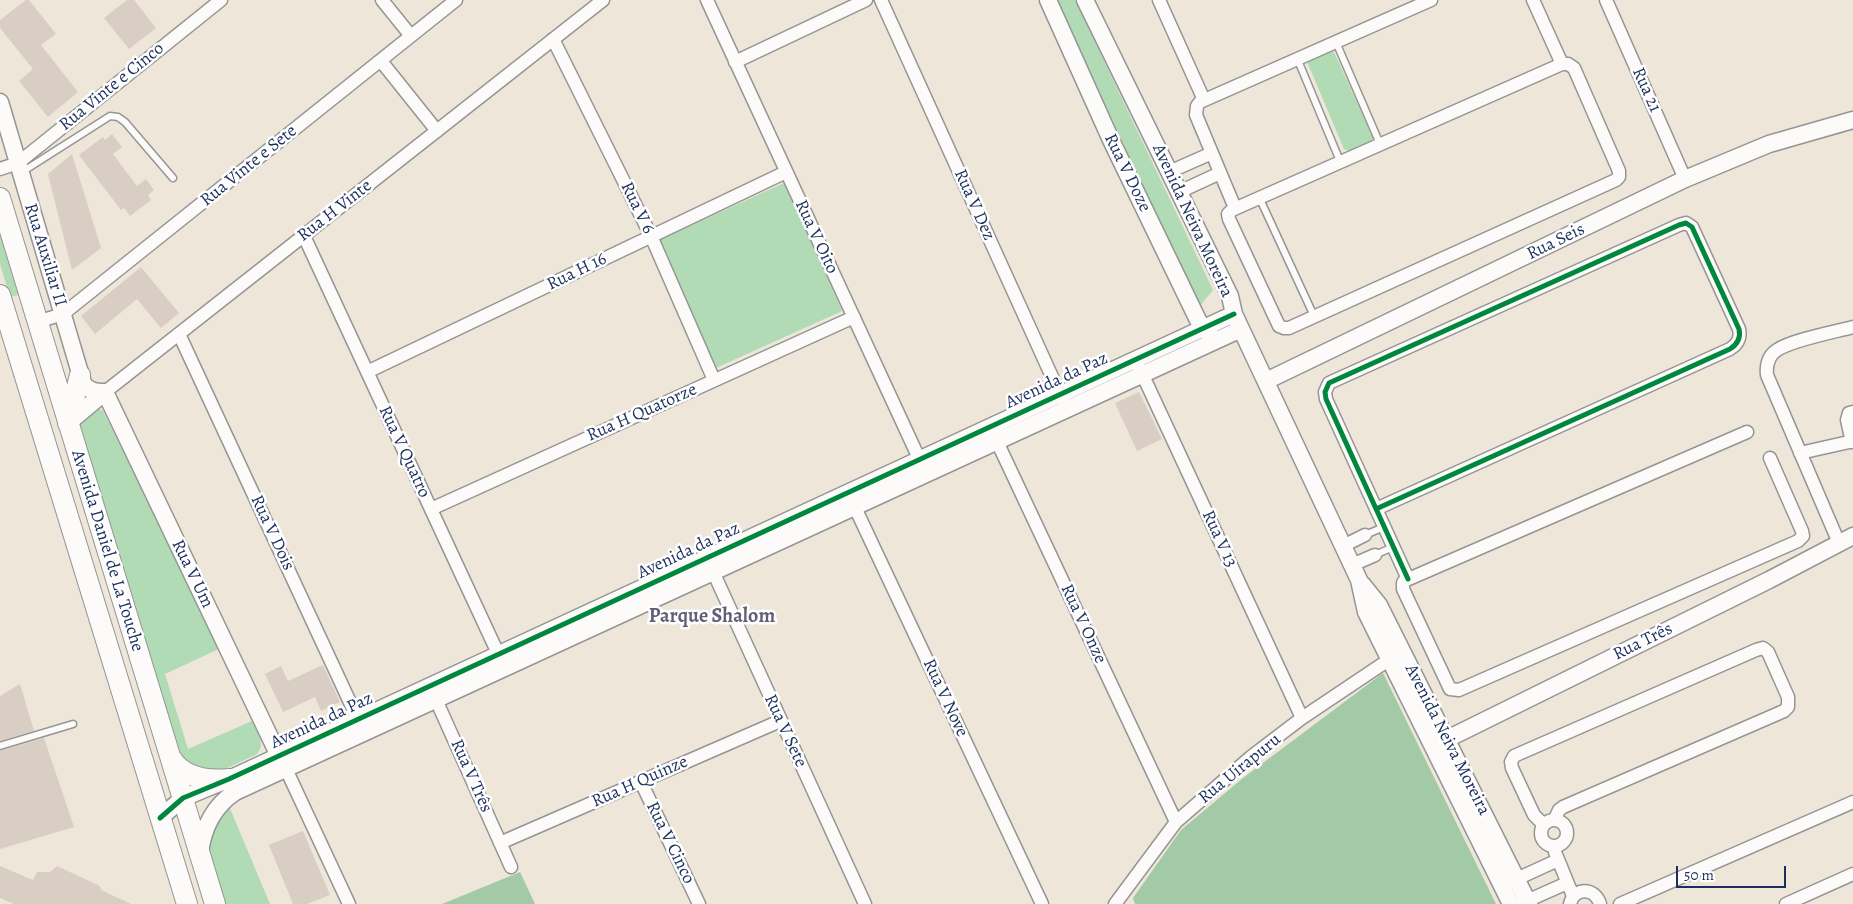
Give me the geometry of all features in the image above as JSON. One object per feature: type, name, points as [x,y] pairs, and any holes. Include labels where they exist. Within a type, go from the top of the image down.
[{"type":"main road","name":"Avenida Daniel de La Touche","points":[[0,198],[215,904]]},
{"type":"main road","name":"Avenida Daniel de La Touche","points":[[0,295],[187,904]]},
{"type":"main road","points":[[68,424],[80,374]]},
{"type":"main road","points":[[169,753],[176,765],[191,775],[212,780],[229,779]]},
{"type":"street","name":"Rua Vinte e Cinco","points":[[0,169],[19,168],[222,0]]},
{"type":"street","points":[[382,0],[411,36]]},
{"type":"street","name":"Rua Vinte e Sete","points":[[37,322],[63,314],[456,0]]},
{"type":"street","name":"Rua H Vinte","points":[[68,424],[105,392],[603,0]]},
{"type":"street","name":"Rua V Oito","points":[[707,0],[923,467]]},
{"type":"street","points":[[735,62],[866,0]]},
{"type":"street","name":"Rua V Dez","points":[[881,0],[1064,402]]},
{"type":"street","name":"Rua V Doze","points":[[1048,0],[1111,140],[1202,328],[1217,340]]},
{"type":"street","name":"Avenida Neiva Moreira","points":[[1085,0],[1230,296],[1234,314],[1359,580],[1366,612],[1390,659],[1440,743]]},
{"type":"street","points":[[1159,0],[1204,100]]},
{"type":"street","points":[[1235,208],[1196,115],[1197,106],[1204,100],[1431,0]]},
{"type":"street","points":[[1532,0],[1562,64]]},
{"type":"street","name":"Rua 21","points":[[1606,0],[1685,180]]},
{"type":"street","name":"Rua V 6","points":[[553,39],[651,236],[714,380]]},
{"type":"street","points":[[380,61],[437,131]]},
{"type":"street","points":[[1562,64],[1568,64],[1574,68],[1619,171],[1616,180],[1287,328],[1279,326],[1228,214],[1235,208],[1380,144],[1562,64]]},
{"type":"street","name":"Rua Auxiliar II","points":[[0,102],[83,383],[88,389],[105,392]]},
{"type":"street","name":"Rua Seis","points":[[1266,381],[1685,180],[1769,144],[1853,120]]},
{"type":"street","points":[[1169,172],[1212,153]]},
{"type":"street","name":"Rua H 16","points":[[367,372],[786,172]]},
{"type":"street","points":[[1179,192],[1220,172]]},
{"type":"street","points":[[1376,509],[1730,349],[1737,344],[1740,334],[1739,329],[1692,227],[1686,223],[1679,225],[1329,383],[1325,392],[1326,399],[1393,547],[1408,578]]},
{"type":"street","name":"Rua V Quatro","points":[[304,236],[502,661]]},
{"type":"street","name":"Avenida da Paz","points":[[1139,367],[1202,328],[1234,314]]},
{"type":"street","name":"Rua H Quatorze","points":[[431,509],[854,317]]},
{"type":"street","points":[[1848,541],[1800,453],[1767,375],[1766,367],[1768,361],[1778,350],[1789,344],[1853,327]]},
{"type":"street","name":"Avenida da Paz","points":[[200,853],[208,823],[216,808],[235,792],[283,762],[1139,367],[1217,340],[1241,329]]},
{"type":"street","name":"Rua V Dois","points":[[180,334],[361,726]]},
{"type":"street","name":"Rua V 13","points":[[1139,367],[1302,718]]},
{"type":"street","name":"Rua V Um","points":[[105,392],[283,762],[349,904]]},
{"type":"street","points":[[1800,453],[1852,442],[1846,420],[1851,413]]},
{"type":"street","points":[[1747,432],[1408,578],[1403,583],[1403,589],[1448,687],[1452,690],[1459,690],[1798,541],[1803,536],[1802,531],[1770,458]]},
{"type":"street","name":"Rua V Onze","points":[[994,434],[1176,822]]},
{"type":"street","name":"Rua V Nove","points":[[851,500],[1042,904]]},
{"type":"street","points":[[1343,546],[1365,535]]},
{"type":"street","name":"Rua Três","points":[[1440,743],[1848,541]]},
{"type":"street","points":[[1352,565],[1375,555]]},
{"type":"street","name":"Rua V Sete","points":[[710,565],[865,904]]},
{"type":"street","name":"Avenida Neiva Moreira","points":[[1359,580],[1379,605],[1440,743],[1509,882],[1525,903]]},
{"type":"street","points":[[1544,825],[1534,815],[1512,768],[1511,762],[1514,756],[1756,650],[1763,648],[1768,652],[1788,697],[1788,707],[1784,711],[1563,807],[1559,810],[1555,819]]},
{"type":"street","name":"Rua Uirapuru","points":[[1120,901],[1176,822],[1252,756],[1302,718],[1390,659]]},
{"type":"street","name":"Rua V Três","points":[[433,693],[511,867]]},
{"type":"street","name":"Rua H Quinze","points":[[500,843],[780,721]]},
{"type":"street","name":"Avenida da Paz","points":[[160,818],[183,798],[229,779],[283,762]]},
{"type":"street","name":"Rua V Cinco","points":[[641,782],[699,904]]},
{"type":"street","points":[[1620,904],[1853,802]]},
{"type":"street","points":[[1555,819],[1563,822],[1568,835],[1564,842],[1556,846],[1547,844],[1541,833],[1547,822],[1555,819]]},
{"type":"street","points":[[1556,846],[1555,855],[1567,882],[1572,900],[1583,891],[1588,891],[1597,896],[1600,904]]},
{"type":"street","points":[[1509,882],[1558,860]]},
{"type":"street","points":[[1786,904],[1853,874]]},
{"type":"street","name":"Avenida Neiva Moreira","points":[[1509,882],[1511,904]]},
{"type":"street","points":[[1525,903],[1567,882]]},
{"type":"lane","points":[[1336,42],[1380,144]]},
{"type":"lane","points":[[1297,58],[1340,162]]},
{"type":"lane","points":[[19,168],[110,116],[118,117],[125,122],[173,178]]},
{"type":"lane","points":[[1259,197],[1314,316]]},
{"type":"lane","points":[[1365,535],[1384,527]]},
{"type":"lane","points":[[1375,555],[1393,547]]},
{"type":"lane","points":[[0,746],[73,724]]},
{"type":"green space","points":[[1057,0],[1075,0],[1213,290],[1199,307]]},
{"type":"green space","points":[[1328,50],[1334,52],[1373,138],[1370,142],[1349,151],[1344,149],[1308,64],[1308,61]]},
{"type":"green space","points":[[784,183],[842,311],[716,368],[659,240]]},
{"type":"green space","points":[[0,233],[18,295],[10,297],[0,264]]},
{"type":"green space","points":[[97,408],[103,411],[221,648],[165,674],[188,749],[252,721],[259,734],[261,746],[257,754],[221,771],[198,768],[185,761],[176,748],[80,426],[80,422]]},
{"type":"green space","points":[[1383,673],[1496,904],[1135,904],[1133,898],[1181,830],[1243,778]]},
{"type":"green space","points":[[229,806],[270,904],[224,904],[211,864],[210,843],[219,820]]},
{"type":"green space","points":[[520,872],[535,904],[442,904]]},
{"type":"building","points":[[26,0],[29,0],[56,34],[41,45],[78,92],[48,117],[19,81],[33,69],[0,28],[0,20]]},
{"type":"building","points":[[127,0],[134,0],[156,28],[129,49],[104,18]]},
{"type":"building","points":[[112,134],[122,147],[113,154],[137,186],[146,179],[154,190],[148,195],[151,200],[130,216],[124,208],[121,210],[79,155],[103,137],[105,140]]},
{"type":"building","points":[[72,154],[101,248],[72,270],[48,174]]},
{"type":"building","points":[[141,267],[179,313],[161,328],[137,299],[95,334],[81,316]]},
{"type":"building","points":[[1139,392],[1162,439],[1137,451],[1115,403]]},
{"type":"building","points":[[323,665],[340,702],[321,711],[315,697],[283,712],[265,674],[281,666],[288,681]]},
{"type":"building","points":[[20,684],[34,731],[0,741],[0,696]]},
{"type":"building","points":[[44,738],[74,827],[0,849],[0,751]]},
{"type":"building","points":[[303,831],[330,895],[307,904],[293,904],[269,845]]},
{"type":"building","points":[[0,866],[33,880],[37,872],[50,872],[57,866],[100,886],[101,890],[131,904],[14,904],[0,898]]},
{"type":"cycle path","points":[[1376,509],[1730,349],[1735,345],[1740,335],[1739,329],[1692,227],[1686,223],[1679,225],[1329,383],[1325,392],[1326,399],[1408,579]]},
{"type":"cycle path","points":[[160,818],[183,798],[229,779],[1234,314]]},
{"type":"district","name":"Parque Shalom","points":[[712,617]]}]
